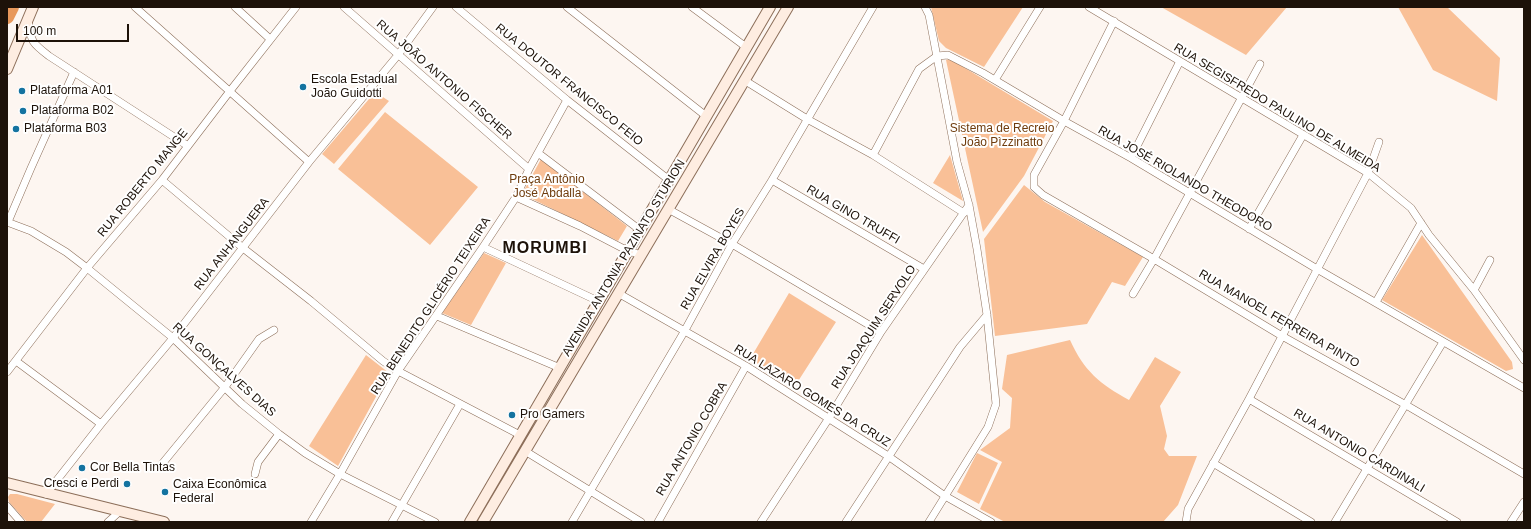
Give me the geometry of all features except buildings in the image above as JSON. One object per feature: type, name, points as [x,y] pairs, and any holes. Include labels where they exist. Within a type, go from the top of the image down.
[{"type":"main road","points":[[28,7],[28,19]]},
{"type":"main road","points":[[7,69],[32,7]]},
{"type":"main road","name":"AVENIDA ANTONIA PAZINATO STURION","points":[[470,522],[770,7]]},
{"type":"main road","name":"AVENIDA ANTONIA PAZINATO STURION","points":[[483,522],[788,7]]},
{"type":"main road","points":[[668,209],[675,194],[675,187],[669,180]]},
{"type":"main road","points":[[525,451],[520,436],[536,432]]},
{"type":"main road","points":[[7,483],[46,494],[164,522]]},
{"type":"street","points":[[135,7],[309,162]]},
{"type":"street","points":[[235,7],[270,39]]},
{"type":"street","name":"RUA ROBERTO MANGE","points":[[7,372],[87,268],[162,180],[296,7]]},
{"type":"street","name":"RUA JOÃO ANTONIO FISCHER","points":[[344,7],[529,169]]},
{"type":"street","name":"RUA ANHANGUERA","points":[[46,494],[101,424],[173,338],[309,162],[398,55],[433,7]]},
{"type":"street","name":"RUA DOUTOR FRANCISCO FEIO","points":[[456,7],[567,100],[669,180]]},
{"type":"street","points":[[567,7],[706,116]]},
{"type":"street","points":[[692,7],[746,47]]},
{"type":"street","name":"RUA ELVIRA BOYES","points":[[572,522],[684,332],[732,244],[772,180],[873,7]]},
{"type":"street","points":[[925,7],[929,15],[957,162],[969,206],[977,249],[987,315],[996,404],[988,427],[929,522]]},
{"type":"street","points":[[995,80],[1040,7]]},
{"type":"street","name":"RUA SEGISFREDO PAULINO DE ALMEIDA","points":[[1089,7],[1368,173],[1410,208],[1474,290],[1524,360]]},
{"type":"street","points":[[28,19],[30,36],[34,45],[188,146]]},
{"type":"street","points":[[1064,121],[1114,21]]},
{"type":"street","name":"RUA JOSÉ RIOLANDO THEODORO","points":[[937,56],[948,55],[995,80],[1524,388]]},
{"type":"street","points":[[873,155],[920,70],[937,56]]},
{"type":"street","points":[[1130,158],[1180,61]]},
{"type":"street","points":[[1133,294],[1190,194],[1260,64]]},
{"type":"street","points":[[8,222],[74,72]]},
{"type":"street","points":[[744,80],[808,119],[873,155],[964,213]]},
{"type":"street","name":"RUA BENEDITO GLICÉRIO TEIXEIRA","points":[[311,522],[398,371],[437,316],[516,197],[529,169],[567,100]]},
{"type":"street","name":"RUA MANOEL FERREIRA PINTO","points":[[1064,121],[1034,175],[1034,187],[1043,195],[1154,259],[1282,336],[1406,405],[1524,474]]},
{"type":"street","points":[[1249,229],[1303,135]]},
{"type":"street","points":[[1186,522],[1188,509],[1249,399],[1368,173],[1379,142]]},
{"type":"street","points":[[538,153],[640,230]]},
{"type":"street","points":[[162,180],[243,248],[311,301],[383,361],[398,371],[520,436]]},
{"type":"street","name":"RUA GINO TRUFFI","points":[[772,180],[924,269]]},
{"type":"street","points":[[516,197],[580,226],[628,251],[638,254],[642,253]]},
{"type":"street","name":"RUA JOAQUIM SERVOLO","points":[[761,522],[829,418],[881,332],[969,206]]},
{"type":"street","points":[[668,209],[732,244],[881,332]]},
{"type":"street","name":"RUA GONÇALVES DIAS","points":[[8,222],[32,231],[66,252],[87,268],[173,338],[242,404],[279,434],[306,453],[340,474],[435,522]]},
{"type":"street","points":[[1376,302],[1421,223]]},
{"type":"street","points":[[483,247],[598,301]]},
{"type":"street","points":[[1474,290],[1490,260]]},
{"type":"street","name":"RUA LAZARO GOMES DA CRUZ","points":[[618,294],[746,366],[888,456],[945,496],[991,522]]},
{"type":"street","points":[[846,522],[960,347],[987,315]]},
{"type":"street","points":[[437,316],[560,368]]},
{"type":"street","points":[[162,464],[224,387],[259,339],[274,330]]},
{"type":"street","points":[[1335,522],[1444,342]]},
{"type":"street","points":[[16,361],[101,424]]},
{"type":"street","name":"RUA ANTONIO COBRA","points":[[658,522],[746,366]]},
{"type":"street","points":[[1511,381],[1517,382],[1524,380]]},
{"type":"street","name":"RUA ANTONIO CARDINALI","points":[[1249,399],[1457,522]]},
{"type":"street","points":[[392,522],[460,404]]},
{"type":"street","points":[[255,474],[258,462],[279,434]]},
{"type":"street","points":[[525,451],[641,522]]},
{"type":"street","points":[[1213,464],[1311,522]]},
{"type":"street","points":[[1511,522],[1524,502]]},
{"type":"street","points":[[7,507],[21,522]]},
{"type":"street","points":[[108,522],[119,512]]},
{"type":"green space","points":[[931,7],[1023,7],[984,67],[946,48],[939,41]]},
{"type":"green space","points":[[1161,7],[1287,7],[1246,55]]},
{"type":"green space","points":[[1398,7],[1447,7],[1500,58],[1497,101],[1433,70]]},
{"type":"green space","name":"Sistema de Recreio João Pìzzinatto","points":[[950,59],[1053,121],[1024,176],[983,232],[946,60]]},
{"type":"green space","points":[[375,92],[389,101],[334,164],[322,154]]},
{"type":"green space","points":[[385,112],[478,187],[430,245],[338,169]]},
{"type":"green space","points":[[950,155],[963,201],[933,183]]},
{"type":"green space","name":"Praça Antônio José Abdalla","points":[[541,159],[627,226],[618,241],[522,194]]},
{"type":"green space","points":[[1024,185],[1045,202],[1143,257],[1125,286],[1112,282],[1087,324],[995,336],[984,239]]},
{"type":"green space","points":[[1422,235],[1512,362],[1513,369],[1506,371],[1382,300]]},
{"type":"green space","points":[[484,253],[506,263],[471,325],[442,313]]},
{"type":"green space","points":[[789,293],[836,322],[795,386],[750,359]]},
{"type":"green space","points":[[1070,340],[1081,360],[1094,376],[1129,400],[1155,357],[1181,372],[1160,406],[1167,436],[1164,449],[1169,456],[1197,456],[1178,505],[1163,522],[1005,522],[980,509],[1002,462],[980,450],[1010,428],[1012,398],[1002,389],[1007,355]]},
{"type":"green space","points":[[366,355],[389,373],[338,466],[309,446]]},
{"type":"green space","points":[[977,453],[998,463],[979,504],[957,492]]},
{"type":"green space","points":[[10,494],[17,494],[55,504],[41,522],[27,522],[9,502],[8,497]]},
{"type":"waterway","points":[[7,17],[12,7]]},
{"type":"place","name":"Escola Estadual João Guidotti","points":[[303,87]]},
{"type":"place","name":"Plataforma A01","points":[[22,91]]},
{"type":"place","name":"Plataforma B02","points":[[23,111]]},
{"type":"place","name":"Plataforma B03","points":[[16,129]]},
{"type":"place","name":"Pro Gamers","points":[[512,415]]},
{"type":"place","name":"Cor Bella Tintas","points":[[82,468]]},
{"type":"place","name":"Cresci e Perdi","points":[[127,484]]},
{"type":"place","name":"Caixa Econômica Federal","points":[[165,492]]},
{"type":"district","name":"MORUMBI","points":[[545,249]]}]
